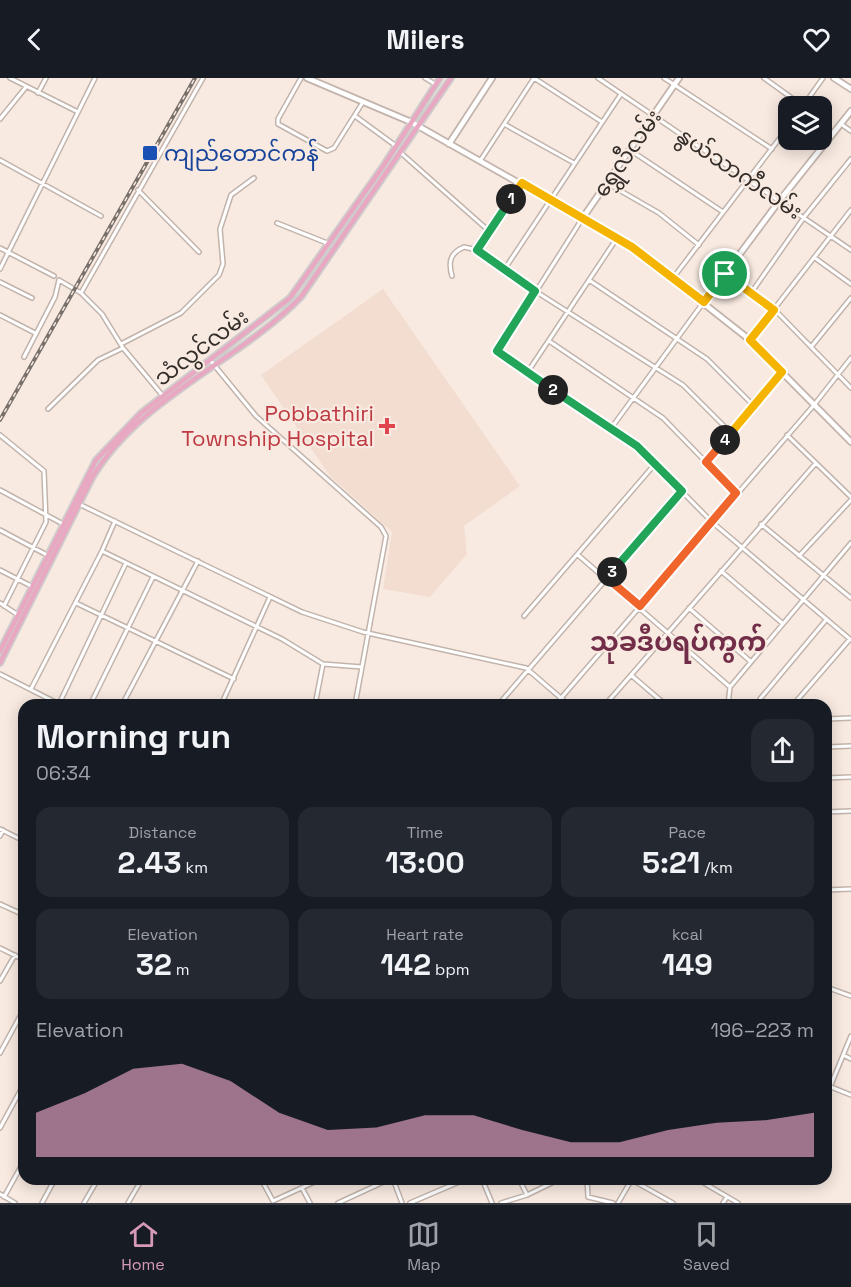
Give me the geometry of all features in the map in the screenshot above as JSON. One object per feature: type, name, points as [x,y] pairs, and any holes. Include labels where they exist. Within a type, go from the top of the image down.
[{"type":"main road","name":"သံလွင်လမ်း","points":[[0,651],[2,640],[18,615],[92,464],[122,431],[163,396],[291,298],[384,165],[440,78]]},
{"type":"main road","points":[[401,153],[451,78]]},
{"type":"main road","name":"သံလွင်လမ်း","points":[[0,663],[102,462],[126,436],[214,365],[281,318],[301,297],[401,153]]},
{"type":"main road","points":[[122,431],[126,436]]},
{"type":"street","points":[[10,78],[78,112]]},
{"type":"street","points":[[38,93],[46,78]]},
{"type":"street","points":[[0,269],[95,78]]},
{"type":"street","points":[[81,293],[203,78]]},
{"type":"street","points":[[301,78],[278,119],[281,127],[327,151],[334,148],[363,102]]},
{"type":"street","points":[[307,78],[317,80],[411,122],[617,238],[673,278],[750,340],[851,442]]},
{"type":"street","points":[[425,78],[435,84]]},
{"type":"street","points":[[449,144],[492,78]]},
{"type":"street","points":[[480,161],[534,78],[602,122]]},
{"type":"street","name":"နွယ်သာကီလမ်း","points":[[598,78],[805,216],[851,250]]},
{"type":"street","points":[[664,78],[772,149]]},
{"type":"street","name":"ရွှေလီလမ်း","points":[[527,373],[498,354],[497,348],[606,182],[679,78]]},
{"type":"street","points":[[764,78],[789,96]]},
{"type":"street","points":[[810,96],[823,78]]},
{"type":"street","points":[[834,78],[851,89]]},
{"type":"street","points":[[0,119],[26,87]]},
{"type":"street","points":[[504,270],[621,94]]},
{"type":"street","points":[[612,428],[780,200],[851,111]]},
{"type":"street","points":[[355,116],[396,146]]},
{"type":"street","points":[[504,124],[574,163]]},
{"type":"street","points":[[841,124],[851,131]]},
{"type":"street","points":[[673,278],[778,141]]},
{"type":"street","points":[[630,150],[723,212]]},
{"type":"street","points":[[401,153],[489,231]]},
{"type":"street","points":[[751,293],[805,216],[851,159]]},
{"type":"street","points":[[0,160],[101,216]]},
{"type":"street","points":[[48,410],[98,360],[181,313],[219,274],[223,264],[220,229],[231,195],[254,178]]},
{"type":"street","points":[[606,182],[659,213],[699,245]]},
{"type":"street","points":[[477,250],[522,183]]},
{"type":"street","points":[[138,190],[199,252]]},
{"type":"street","points":[[750,340],[851,210]]},
{"type":"street","points":[[277,223],[329,244]]},
{"type":"street","points":[[617,238],[527,373],[612,428],[655,464],[712,522],[850,639],[798,699]]},
{"type":"street","points":[[452,276],[450,262],[453,254],[464,247],[477,250],[567,313],[682,385],[731,433]]},
{"type":"street","points":[[0,248],[54,276]]},
{"type":"street","points":[[815,258],[851,284]]},
{"type":"street","points":[[725,274],[774,310],[851,388]]},
{"type":"street","points":[[24,357],[55,297],[59,280],[81,293],[102,314],[122,346],[163,396]]},
{"type":"street","points":[[589,280],[707,359],[754,406]]},
{"type":"street","points":[[0,282],[32,298]]},
{"type":"street","points":[[812,347],[851,298]]},
{"type":"street","points":[[0,315],[35,333]]},
{"type":"street","points":[[549,341],[663,418],[736,493]]},
{"type":"street","points":[[79,504],[302,612],[369,634],[529,670],[561,698],[814,405],[851,358]]},
{"type":"street","points":[[210,360],[256,416],[381,528],[386,536],[356,699]]},
{"type":"street","points":[[706,462],[782,372]]},
{"type":"street","points":[[0,435],[44,471],[47,516],[34,548],[2,605],[18,615]]},
{"type":"street","points":[[787,435],[851,499],[799,556]]},
{"type":"street","points":[[610,699],[741,546],[816,463]]},
{"type":"street","points":[[524,616],[655,464]]},
{"type":"street","points":[[0,490],[63,524]]},
{"type":"street","points":[[503,699],[682,491]]},
{"type":"street","points":[[31,689],[115,521]]},
{"type":"street","points":[[761,524],[851,598]]},
{"type":"street","points":[[0,530],[47,555]]},
{"type":"street","points":[[729,699],[730,687],[851,543]]},
{"type":"street","points":[[102,551],[256,626],[323,664],[362,667]]},
{"type":"street","points":[[578,555],[669,631],[730,687]]},
{"type":"street","points":[[125,699],[198,561]]},
{"type":"street","points":[[62,699],[126,563]]},
{"type":"street","points":[[0,570],[32,586]]},
{"type":"street","points":[[721,571],[782,623]]},
{"type":"street","points":[[93,699],[153,577]]},
{"type":"street","points":[[224,699],[270,597]]},
{"type":"street","points":[[76,603],[155,643],[234,679]]},
{"type":"street","points":[[689,608],[750,662]]},
{"type":"street","points":[[760,699],[827,619]]},
{"type":"street","points":[[316,699],[323,664]]},
{"type":"street","points":[[0,674],[50,699]]},
{"type":"street","points":[[631,675],[659,699]]},
{"type":"street","points":[[832,719],[851,718]]},
{"type":"street","points":[[832,747],[851,746]]},
{"type":"street","points":[[832,778],[851,777]]},
{"type":"street","points":[[832,812],[851,811]]},
{"type":"street","points":[[0,836],[2,829],[18,837]]},
{"type":"street","points":[[832,890],[851,889]]},
{"type":"street","points":[[0,904],[18,912]]},
{"type":"street","points":[[0,948],[18,957]]},
{"type":"street","points":[[0,981],[15,955]]},
{"type":"street","points":[[832,989],[851,996]]},
{"type":"street","points":[[0,1053],[18,1020]]},
{"type":"street","points":[[832,1078],[851,1036]]},
{"type":"street","points":[[843,1055],[851,1059]]},
{"type":"street","points":[[832,1088],[851,1095]]},
{"type":"street","points":[[0,1128],[18,1095]]},
{"type":"street","points":[[15,1203],[2,1196],[18,1171]]},
{"type":"street","points":[[42,1203],[52,1185]]},
{"type":"street","points":[[84,1203],[94,1185]]},
{"type":"street","points":[[128,1203],[138,1185]]},
{"type":"street","points":[[264,1185],[273,1202],[308,1185]]},
{"type":"street","points":[[338,1203],[378,1185]]},
{"type":"street","points":[[394,1185],[402,1203]]},
{"type":"street","points":[[410,1203],[452,1185]]},
{"type":"street","points":[[484,1185],[492,1203]]},
{"type":"street","points":[[522,1185],[526,1195]]},
{"type":"street","points":[[501,1203],[547,1185]]},
{"type":"street","points":[[587,1185],[588,1197],[616,1203],[629,1185]]},
{"type":"street","points":[[641,1185],[673,1203]]},
{"type":"street","points":[[707,1185],[738,1203]]},
{"type":"street","points":[[302,1188],[310,1203]]},
{"type":"street","points":[[723,1203],[727,1197]]},
{"type":"shaded area","name":"Pobbathiri Township Hospital","points":[[383,289],[520,486],[464,526],[467,554],[430,597],[383,589],[392,532],[330,476],[261,375]]},
{"type":"railway","points":[[0,420],[195,78]]},
{"type":"place","name":"ကျည်တောင်ကန်","points":[[150,153]]},
{"type":"place","name":"Pobbathiri Township Hospital","points":[[387,426]]},
{"type":"district","name":"သုခဒီပရပ်ကွက်","points":[[678,642]]},
{"type":"route","points":[[522,183],[632,247],[704,302],[725,274],[774,310],[750,340],[782,372],[706,462],[736,493],[640,606],[607,578],[682,491],[637,446],[497,353],[497,348],[535,291],[477,250],[522,183]]}]
